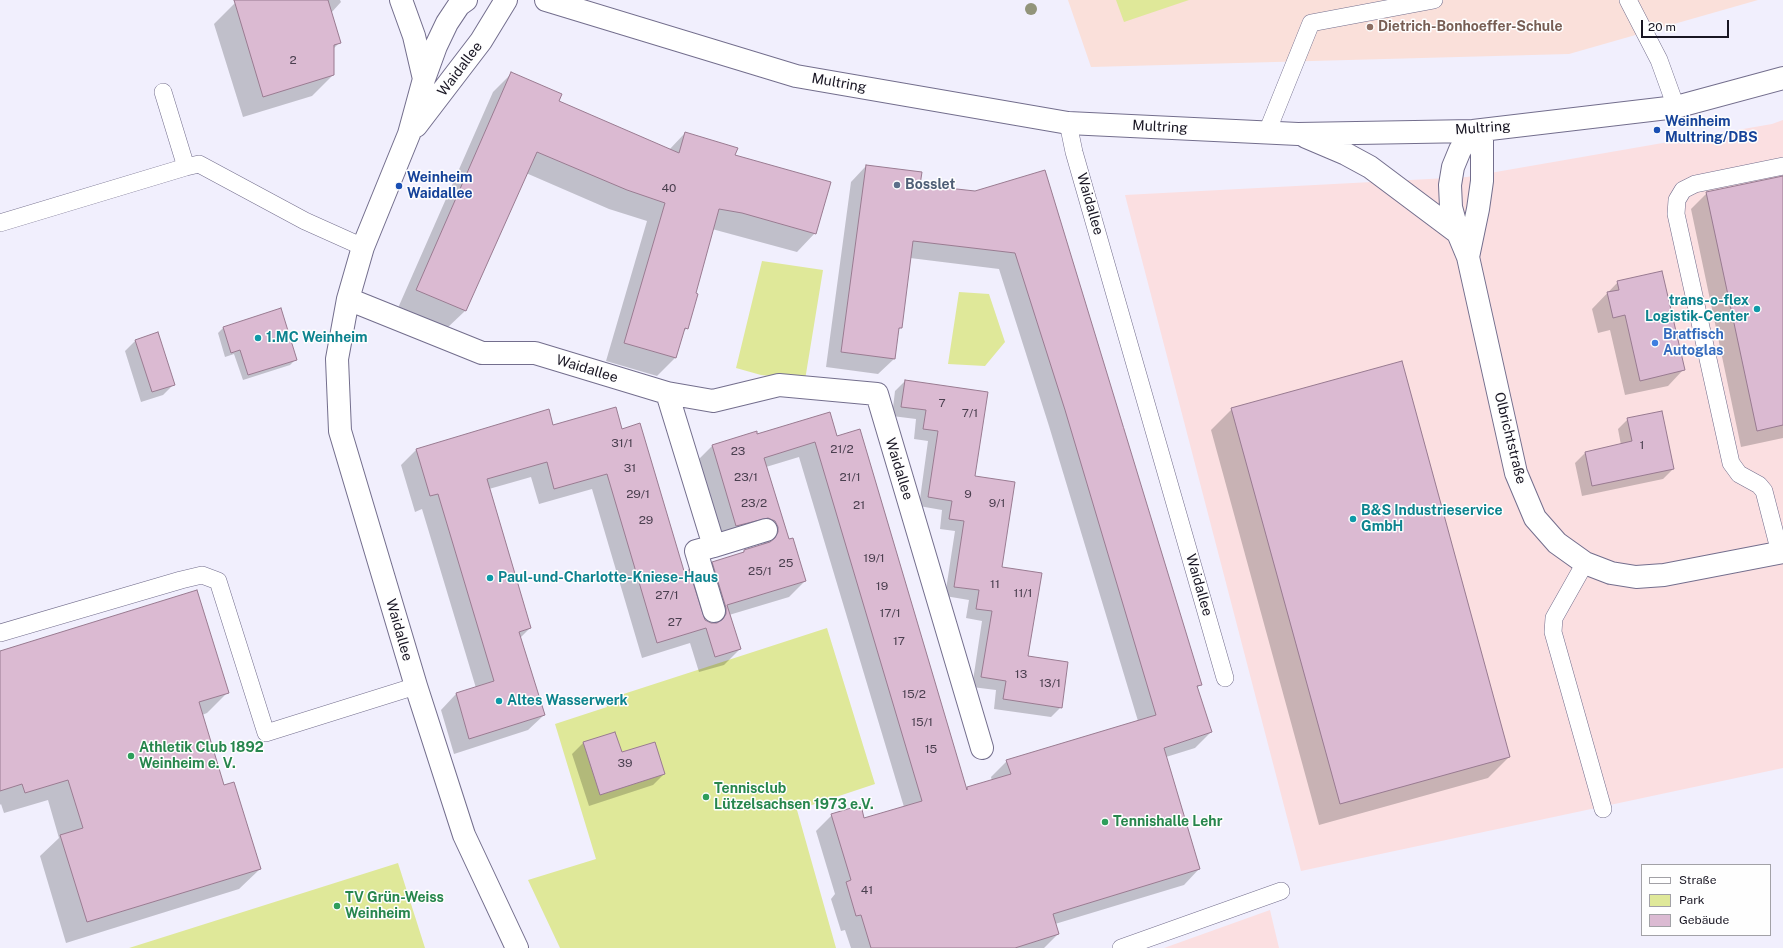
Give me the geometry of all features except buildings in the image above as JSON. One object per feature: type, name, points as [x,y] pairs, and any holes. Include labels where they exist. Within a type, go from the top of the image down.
[{"type":"street","name":"Waidallee","points":[[401,0],[414,36],[424,79]]},
{"type":"street","name":"Waidallee","points":[[466,0],[459,5],[447,23],[436,46],[424,79],[409,134],[363,247],[348,299],[337,359],[340,431],[416,686],[464,835],[517,948]]},
{"type":"street","name":"Waidallee","points":[[409,134],[481,41],[506,0]]},
{"type":"street","name":"Multring","points":[[546,0],[796,76],[1068,123],[1298,134],[1477,130],[1676,107],[1783,78]]},
{"type":"street","name":"Olbrichtstraße","points":[[1477,130],[1460,150],[1453,167],[1450,185],[1451,207],[1458,233],[1468,257],[1516,473],[1535,518],[1557,543],[1585,563],[1611,573],[1636,577],[1664,575],[1782,553]]},
{"type":"street","name":"Olbrichtstraße","points":[[1468,257],[1482,181],[1477,130]]},
{"type":"street","points":[[1298,134],[1346,154],[1370,167],[1458,233]]},
{"type":"street","name":"Waidallee","points":[[348,299],[482,353],[535,352],[667,393],[713,401],[779,385],[877,394],[982,748]]},
{"type":"street","points":[[667,393],[714,546]]},
{"type":"street","points":[[714,611],[696,551],[766,530]]},
{"type":"lane","points":[[1267,132],[1311,23],[1434,0]]},
{"type":"lane","points":[[1628,0],[1659,60],[1676,107]]},
{"type":"lane","points":[[163,92],[186,167]]},
{"type":"lane","name":"Waidallee","points":[[1068,123],[1074,152],[1225,678]]},
{"type":"lane","points":[[0,223],[199,164],[305,221],[363,247]]},
{"type":"lane","points":[[1782,553],[1764,491],[1759,485],[1739,474],[1731,463],[1676,214],[1677,200],[1682,190],[1695,184],[1783,166]]},
{"type":"lane","points":[[1585,563],[1554,618],[1553,632],[1603,808]]},
{"type":"lane","points":[[0,633],[202,575],[218,581],[266,733],[416,686]]},
{"type":"lane","points":[[1120,948],[1280,891]]},
{"type":"shaded area","name":"Dietrich-Bonhoeffer-Schule","points":[[1068,0],[1758,0],[1569,54],[1091,67]]},
{"type":"shaded area","points":[[1783,120],[1783,768],[1301,871],[1125,195],[1467,177],[1772,124]]},
{"type":"shaded area","points":[[1270,910],[1279,948],[1164,948]]},
{"type":"green space","points":[[1116,0],[1189,0],[1124,22]]},
{"type":"green space","points":[[762,261],[823,270],[805,380],[761,375],[736,368]]},
{"type":"green space","points":[[959,292],[989,294],[1005,342],[985,366],[948,364]]},
{"type":"green space","name":"Tennisclub Lützelsachsen 1973 e.V.","points":[[827,628],[875,784],[797,810],[836,948],[560,948],[528,880],[596,859],[555,724],[607,707],[605,700]]},
{"type":"green space","name":"TV Grün-Weiss Weinheim","points":[[398,863],[425,948],[129,948]]},
{"type":"place","name":"Dietrich-Bonhoeffer-Schule","points":[[1370,27]]},
{"type":"place","name":"Weinheim Multring/DBS","points":[[1657,130]]},
{"type":"place","name":"Bosslet","points":[[897,185]]},
{"type":"place","name":"Weinheim Waidallee","points":[[399,186]]},
{"type":"place","name":"trans-o-flex Logistik-Center","points":[[1757,309]]},
{"type":"place","name":"1.MC Weinheim","points":[[258,338]]},
{"type":"place","name":"Bratfisch Autoglas","points":[[1655,343]]},
{"type":"place","name":"B&S Industrieservice GmbH","points":[[1353,519]]},
{"type":"place","name":"Paul-und-Charlotte-Kniese-Haus","points":[[490,578]]},
{"type":"place","name":"Altes Wasserwerk","points":[[499,701]]},
{"type":"place","name":"Athletik Club 1892 Weinheim e. V.","points":[[131,756]]},
{"type":"place","name":"Tennisclub Lützelsachsen 1973 e.V.","points":[[706,797]]},
{"type":"place","name":"Tennishalle Lehr","points":[[1105,822]]},
{"type":"place","name":"TV Grün-Weiss Weinheim","points":[[337,906]]}]
